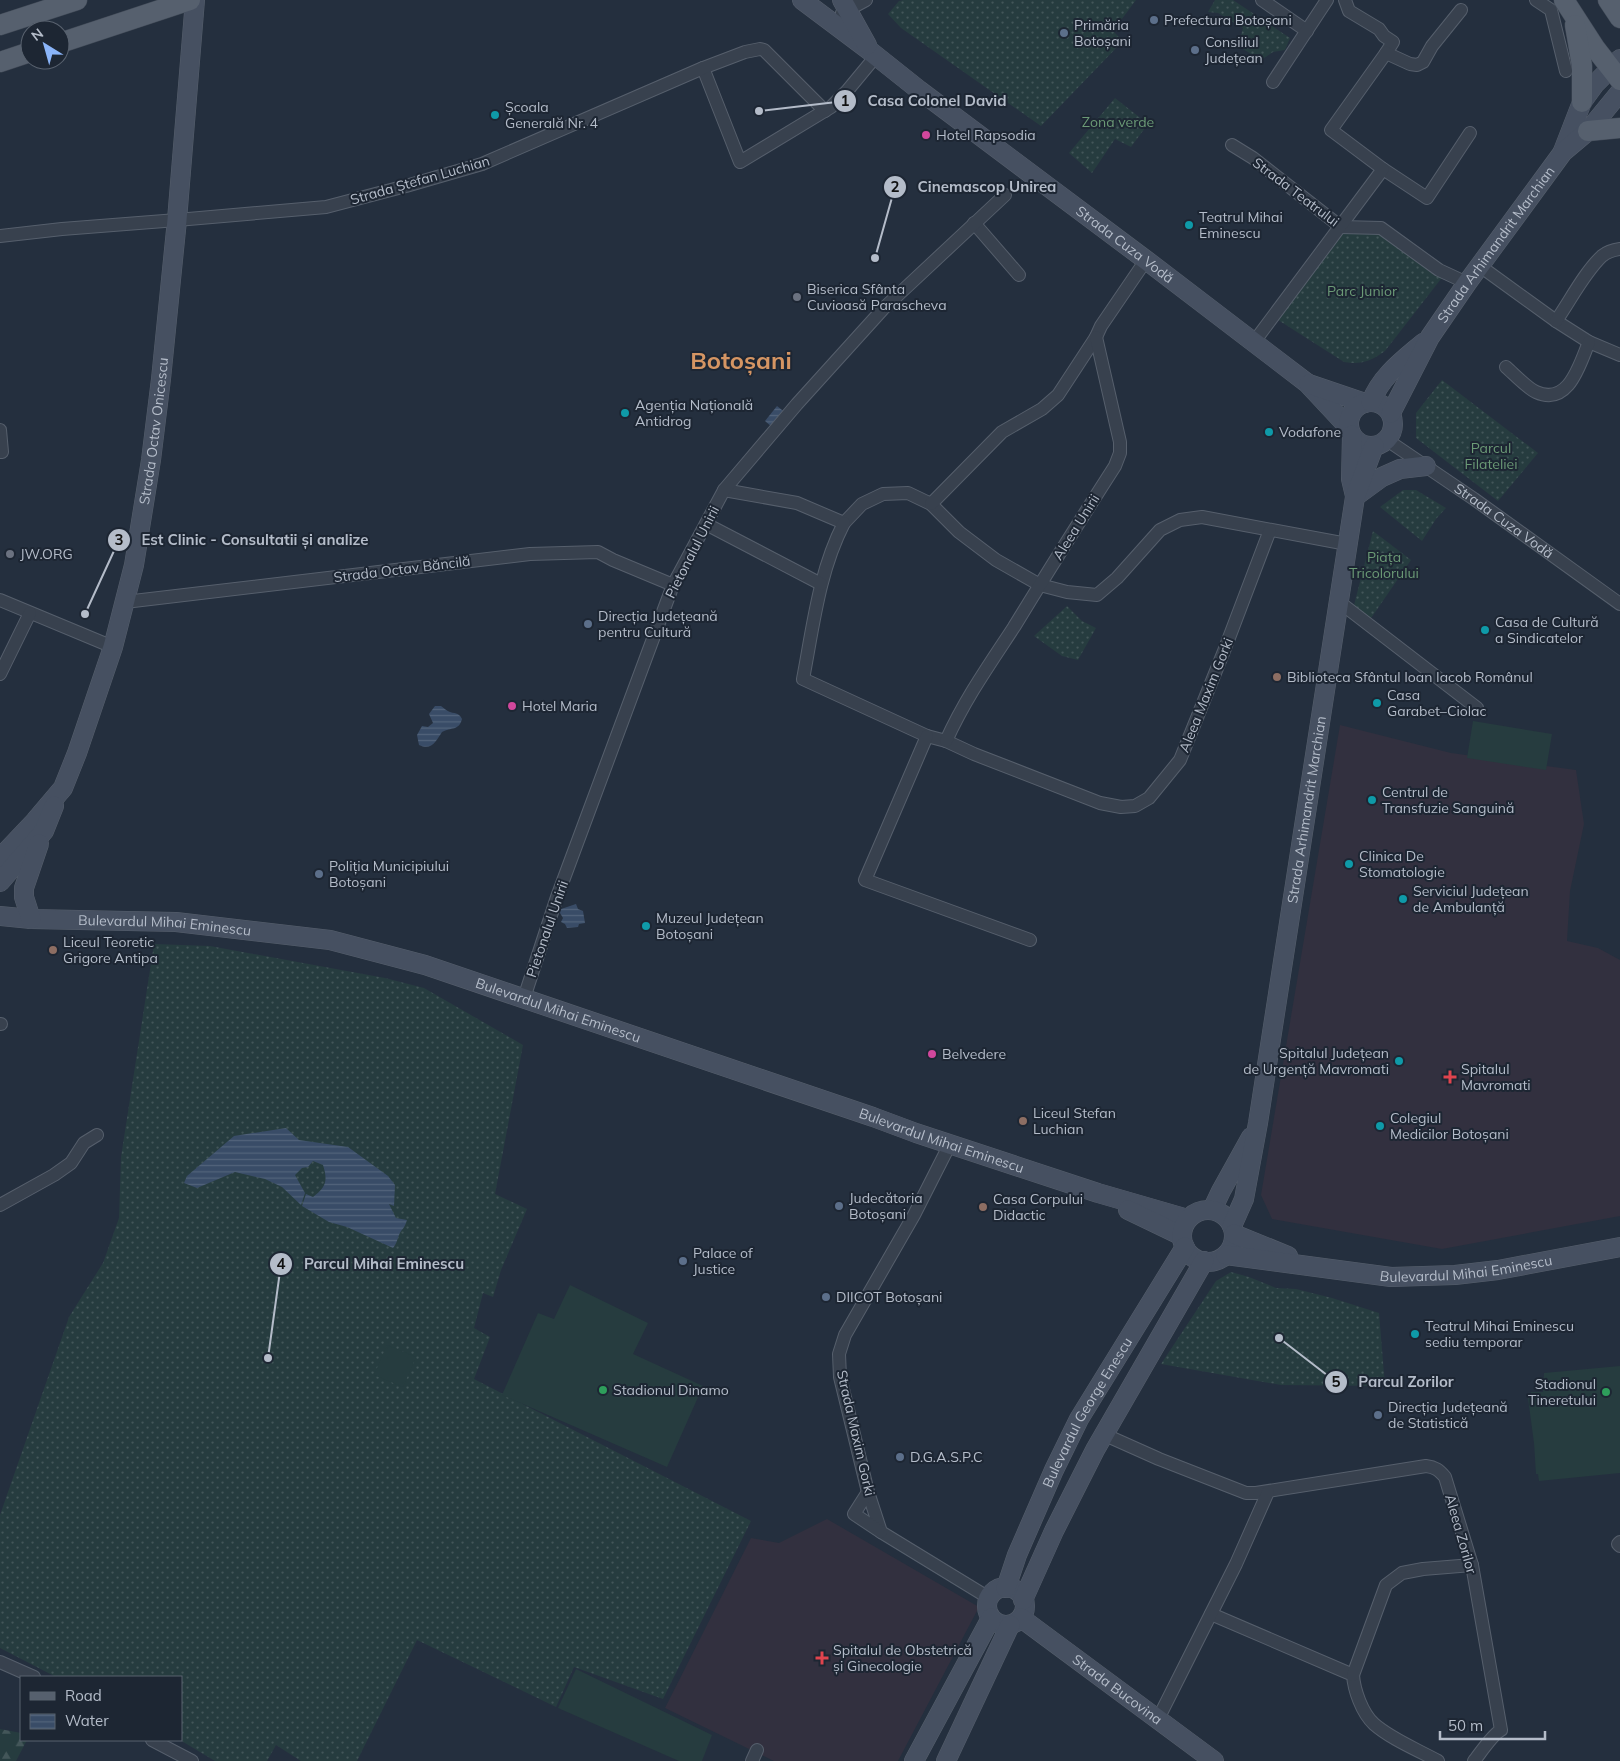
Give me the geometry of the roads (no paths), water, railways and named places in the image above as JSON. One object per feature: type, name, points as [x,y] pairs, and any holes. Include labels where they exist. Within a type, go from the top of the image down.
[{"type":"main road","points":[[0,25],[77,0]]},
{"type":"main road","points":[[70,40],[190,0]]},
{"type":"main road","name":"Strada Octav Onicescu","points":[[0,858],[35,821],[62,788],[77,753],[113,647],[140,536],[151,460],[176,220],[195,0]]},
{"type":"main road","name":"Strada Cuza Vodă","points":[[802,0],[826,18],[848,16],[873,54],[1307,383],[1350,432]]},
{"type":"main road","points":[[1608,0],[1620,18]]},
{"type":"main road","points":[[1567,5],[1594,48],[1617,70]]},
{"type":"main road","points":[[1567,5],[1577,33],[1582,66],[1582,102]]},
{"type":"main road","points":[[0,62],[20,55]]},
{"type":"main road","name":"Strada Arhimandrit Marchian","points":[[1563,152],[1582,102],[1595,84],[1617,70]]},
{"type":"main road","name":"Strada Arhimandrit Marchian","points":[[1391,413],[1430,337],[1467,284],[1563,152],[1588,131],[1620,92]]},
{"type":"main road","points":[[1588,131],[1620,128]]},
{"type":"main road","name":"Strada Arhimandrit Marchian","points":[[1368,402],[1393,368],[1430,337]]},
{"type":"main road","name":"Strada Cuza Vodă","points":[[1307,383],[1368,402]]},
{"type":"main road","points":[[1368,402],[1383,405],[1391,413],[1393,420],[1392,434],[1381,443],[1361,444],[1350,432],[1351,415],[1354,410],[1368,402]]},
{"type":"main road","name":"Strada Arhimandrit Marchian","points":[[1350,432],[1351,479],[1355,497]]},
{"type":"main road","name":"Strada Arhimandrit Marchian","points":[[1233,1230],[1244,1199],[1258,1123],[1355,497],[1381,443]]},
{"type":"main road","points":[[1355,497],[1382,477],[1400,469],[1426,466]]},
{"type":"main road","points":[[31,919],[24,897],[24,888],[44,831],[62,788]]},
{"type":"main road","points":[[0,882],[44,831]]},
{"type":"main road","name":"Bulevardul Mihai Eminescu","points":[[0,916],[31,919],[176,922],[330,940],[425,965],[1098,1193],[1185,1234]]},
{"type":"main road","name":"Strada Arhimandrit Marchian","points":[[1212,1210],[1258,1123]]},
{"type":"main road","points":[[1212,1210],[1221,1213],[1227,1218],[1233,1230],[1234,1241],[1226,1254],[1216,1260],[1204,1261],[1196,1259],[1185,1234],[1198,1212],[1212,1210]]},
{"type":"main road","name":"Bulevardul Mihai Eminescu","points":[[1233,1230],[1313,1267]]},
{"type":"main road","name":"Bulevardul George Enescu","points":[[1006,1588],[1017,1555],[1054,1470],[1079,1419],[1185,1234]]},
{"type":"main road","name":"Bulevardul Mihai Eminescu","points":[[1226,1254],[1391,1277],[1455,1275],[1498,1270],[1620,1247]]},
{"type":"main road","name":"Bulevardul George Enescu","points":[[946,1761],[1018,1614],[1054,1531],[1103,1434],[1204,1261]]},
{"type":"main road","points":[[1006,1588],[1017,1591],[1018,1614],[999,1624],[991,1618],[987,1608],[989,1598],[996,1590],[1006,1588]]},
{"type":"main road","name":"Strada Bucovina","points":[[1018,1614],[1214,1761]]},
{"type":"main road","points":[[914,1761],[991,1618]]},
{"type":"street","points":[[848,16],[866,0]]},
{"type":"street","points":[[1262,0],[1307,31]]},
{"type":"street","points":[[1273,82],[1327,0]]},
{"type":"street","points":[[1345,0],[1349,11],[1379,29],[1384,36],[1393,42],[1331,130],[1383,169],[1427,198],[1470,133]]},
{"type":"street","points":[[1536,0],[1551,10],[1566,71]]},
{"type":"street","points":[[1386,53],[1410,64],[1417,65],[1423,62],[1432,46],[1461,10]]},
{"type":"street","name":"Strada Ștefan Luchian","points":[[0,236],[62,229],[322,208],[482,164],[702,68],[745,52],[760,49],[764,50],[824,111]]},
{"type":"street","points":[[702,68],[740,162],[831,107],[847,91],[873,54]]},
{"type":"street","name":"Strada Teatrului","points":[[1232,145],[1253,158],[1341,227],[1381,228],[1440,270],[1467,284]]},
{"type":"street","points":[[1254,342],[1383,169]]},
{"type":"street","name":"Pietonalul Unirii","points":[[524,998],[557,897],[673,585],[724,490],[797,404],[883,308],[1005,195]]},
{"type":"street","points":[[974,223],[1019,275]]},
{"type":"street","points":[[1556,321],[1590,270],[1603,255],[1612,250],[1620,249]]},
{"type":"street","points":[[931,504],[1002,432],[1042,409],[1058,395],[1096,337],[1101,326],[1146,260]]},
{"type":"street","points":[[1480,266],[1556,321],[1589,342],[1620,355]]},
{"type":"street","name":"Aleea Unirii","points":[[946,741],[958,714],[978,680],[1115,466],[1120,453],[1120,442],[1096,337]]},
{"type":"street","points":[[1506,367],[1536,392],[1560,393],[1567,388],[1574,377],[1589,342]]},
{"type":"street","points":[[0,430],[2,452],[0,452]]},
{"type":"street","name":"Strada Cuza Vodă","points":[[1381,443],[1426,466],[1620,604]]},
{"type":"street","points":[[724,490],[797,503],[844,523]]},
{"type":"street","points":[[706,524],[821,584],[839,532],[844,523],[862,504],[883,494],[908,493],[931,504],[960,532],[996,560],[1040,585],[1066,592],[1097,594],[1117,578],[1160,530],[1180,520],[1202,517],[1347,544]]},
{"type":"street","name":"Aleea Maxim Gorki","points":[[821,584],[803,679],[927,736],[946,741],[974,754],[1100,803],[1121,807],[1135,806],[1149,798],[1180,760],[1270,530]]},
{"type":"street","name":"Strada Octav Băncilă","points":[[125,602],[530,554],[598,552],[673,585]]},
{"type":"street","points":[[0,600],[113,647]]},
{"type":"street","points":[[1338,601],[1477,708]]},
{"type":"street","points":[[0,674],[30,613]]},
{"type":"street","points":[[927,736],[865,880],[1030,940]]},
{"type":"street","points":[[0,1205],[54,1175],[71,1163],[84,1144],[97,1135]]},
{"type":"street","name":"Strada Maxim Gorki","points":[[881,1532],[868,1492],[840,1376],[839,1354],[845,1335],[914,1215],[950,1144]]},
{"type":"street","name":"Aleea Zorilor","points":[[1103,1434],[1159,1460],[1246,1493],[1268,1492],[1426,1466],[1434,1467],[1445,1477],[1472,1565],[1501,1730],[1495,1733],[1491,1741],[1474,1761]]},
{"type":"street","points":[[868,1492],[854,1514],[989,1598]]},
{"type":"street","points":[[1158,1719],[1236,1564],[1268,1492]]},
{"type":"street","points":[[1438,1761],[1374,1724],[1364,1712],[1353,1674],[1386,1586],[1402,1573],[1472,1565]]},
{"type":"street","points":[[1211,1614],[1353,1674]]},
{"type":"street","points":[[0,1662],[32,1676]]},
{"type":"street","points":[[154,1741],[192,1761]]},
{"type":"water","points":[[777,406],[792,418],[780,434],[765,421]]},
{"type":"water","points":[[435,706],[441,706],[449,712],[459,715],[462,719],[461,723],[457,727],[442,732],[436,742],[430,746],[423,747],[419,745],[417,735],[422,726],[428,727],[433,723],[429,714]]},
{"type":"water","points":[[576,904],[578,909],[583,911],[585,923],[579,924],[578,927],[567,928],[561,922],[563,918],[560,913],[561,909]]},
{"type":"water","points":[[286,1128],[299,1140],[348,1147],[388,1176],[395,1185],[394,1206],[389,1204],[396,1218],[407,1220],[393,1248],[347,1227],[329,1222],[302,1206],[306,1194],[313,1197],[321,1190],[325,1183],[323,1165],[313,1161],[308,1167],[302,1168],[295,1175],[305,1193],[301,1205],[282,1187],[265,1179],[235,1172],[197,1188],[184,1183],[187,1176],[234,1136]]},
{"type":"place","name":"Prefectura Botoșani","points":[[1154,20]]},
{"type":"place","name":"Primăria Botoșani","points":[[1064,33]]},
{"type":"place","name":"Consiliul Județean","points":[[1195,50]]},
{"type":"place","name":"Casa Colonel David","points":[[759,111]]},
{"type":"place","name":"Școala Generală Nr. 4","points":[[495,115]]},
{"type":"place","name":"Hotel Rapsodia","points":[[926,135]]},
{"type":"place","name":"Teatrul Mihai Eminescu","points":[[1189,225]]},
{"type":"place","name":"Cinemascop Unirea","points":[[875,258]]},
{"type":"place","name":"Biserica Sfânta Cuvioasă Parascheva","points":[[797,297]]},
{"type":"place","name":"Agenția Națională Antidrog","points":[[625,413]]},
{"type":"place","name":"Vodafone","points":[[1269,432]]},
{"type":"place","name":"JW.ORG","points":[[10,554]]},
{"type":"place","name":"Est Clinic - Consultatii și analize","points":[[85,614]]},
{"type":"place","name":"Direcția Județeană pentru Cultură","points":[[588,624]]},
{"type":"place","name":"Casa de Cultură a Sindicatelor","points":[[1485,630]]},
{"type":"place","name":"Biblioteca Sfântul Ioan Iacob Românul","points":[[1277,677]]},
{"type":"place","name":"Casa Garabet–Ciolac","points":[[1377,703]]},
{"type":"place","name":"Hotel Maria","points":[[512,706]]},
{"type":"place","name":"Centrul de Transfuzie Sanguină","points":[[1372,800]]},
{"type":"place","name":"Clinica De Stomatologie","points":[[1349,864]]},
{"type":"place","name":"Poliția Municipiului Botoșani","points":[[319,874]]},
{"type":"place","name":"Serviciul Județean de Ambulanță","points":[[1403,899]]},
{"type":"place","name":"Muzeul Județean Botoșani","points":[[646,926]]},
{"type":"place","name":"Liceul Teoretic Grigore Antipa","points":[[53,950]]},
{"type":"place","name":"Belvedere","points":[[932,1054]]},
{"type":"place","name":"Spitalul Județean de Urgență Mavromati","points":[[1399,1061]]},
{"type":"place","name":"Spitalul Mavromati","points":[[1450,1077]]},
{"type":"place","name":"Liceul Stefan Luchian","points":[[1023,1121]]},
{"type":"place","name":"Colegiul Medicilor Botoșani","points":[[1380,1126]]},
{"type":"place","name":"Judecătoria Botoșani","points":[[839,1206]]},
{"type":"place","name":"Casa Corpului Didactic","points":[[983,1207]]},
{"type":"place","name":"Palace of Justice","points":[[683,1261]]},
{"type":"place","name":"DIICOT Botoșani","points":[[826,1297]]},
{"type":"place","name":"Teatrul Mihai Eminescu sediu temporar","points":[[1415,1334]]},
{"type":"place","name":"Parcul Zorilor","points":[[1279,1338]]},
{"type":"place","name":"Parcul Mihai Eminescu","points":[[268,1358]]},
{"type":"place","name":"Stadionul Dinamo","points":[[603,1390]]},
{"type":"place","name":"Stadionul Tineretului","points":[[1606,1392]]},
{"type":"place","name":"Direcția Județeană de Statistică","points":[[1378,1415]]},
{"type":"place","name":"D.G.A.S.P.C","points":[[900,1457]]},
{"type":"place","name":"Spitalul de Obstetrică și Ginecologie","points":[[822,1658]]},
{"type":"district","name":"Botoșani","points":[[741,361]]},
{"type":"park label","name":"Zona verde","points":[[1118,122]]},
{"type":"park label","name":"Parc Junior","points":[[1362,291]]},
{"type":"park label","name":"Parcul Filateliei","points":[[1491,456]]},
{"type":"park label","name":"Piața Tricolorului","points":[[1384,566]]}]
